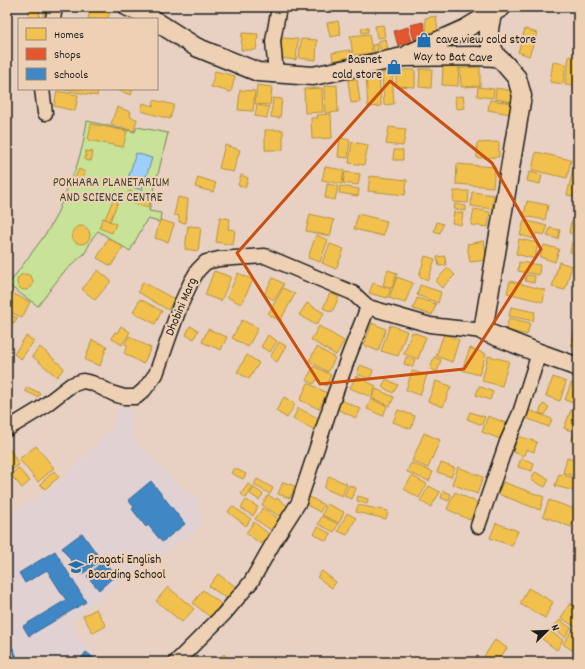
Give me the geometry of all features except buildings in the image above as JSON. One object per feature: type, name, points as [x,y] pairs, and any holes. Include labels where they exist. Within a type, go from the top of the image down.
[{"type":"main road","points":[[128,7],[144,13],[152,18]]},
{"type":"main road","points":[[402,57],[465,29],[498,10]]},
{"type":"main road","points":[[497,57],[492,48],[489,37],[489,25],[498,10]]},
{"type":"main road","name":"Way to Bat Cave","points":[[158,23],[196,47],[258,72],[313,76],[402,57],[497,57],[504,63],[517,78],[522,96],[484,331]]},
{"type":"main road","points":[[484,331],[578,367]]},
{"type":"street","points":[[53,18],[56,7]]},
{"type":"street","points":[[276,74],[273,41],[279,7]]},
{"type":"street","points":[[42,90],[45,113]]},
{"type":"street","name":"Dhobini Marg","points":[[7,429],[40,409],[71,385],[83,381],[92,383],[114,394],[124,397],[136,397],[144,390],[156,374],[180,306],[198,270],[206,262],[219,259],[265,256],[353,293],[368,306],[430,325],[484,331]]},
{"type":"street","points":[[176,662],[224,614],[251,582],[276,538],[299,502],[348,355],[368,306]]},
{"type":"street","points":[[478,526],[507,442],[520,413],[539,353]]},
{"type":"highlighted area","points":[[390,81],[492,163],[541,249],[464,369],[320,384],[237,253]]},
{"type":"shaded area","name":"Pragati English Boarding School","points":[[119,405],[131,410],[131,431],[135,441],[183,490],[197,497],[201,527],[88,606],[71,621],[83,643],[105,662],[7,662],[7,517],[17,509],[44,493],[63,478],[113,427]]},
{"type":"green space","name":"POKHARA PLANETARIUM AND SCIENCE CENTRE","points":[[87,121],[135,132],[137,127],[168,133],[149,211],[161,213],[160,222],[147,219],[130,251],[98,231],[93,237],[85,253],[62,274],[38,306],[8,285],[47,232],[56,216],[77,165]]},
{"type":"water","points":[[136,153],[152,158],[142,190],[126,185]]},
{"type":"place","name":"cave view cold store","points":[[424,40]]},
{"type":"place","name":"Basnet cold store","points":[[394,67]]},
{"type":"place","name":"Pragati English Boarding School","points":[[76,567]]}]
